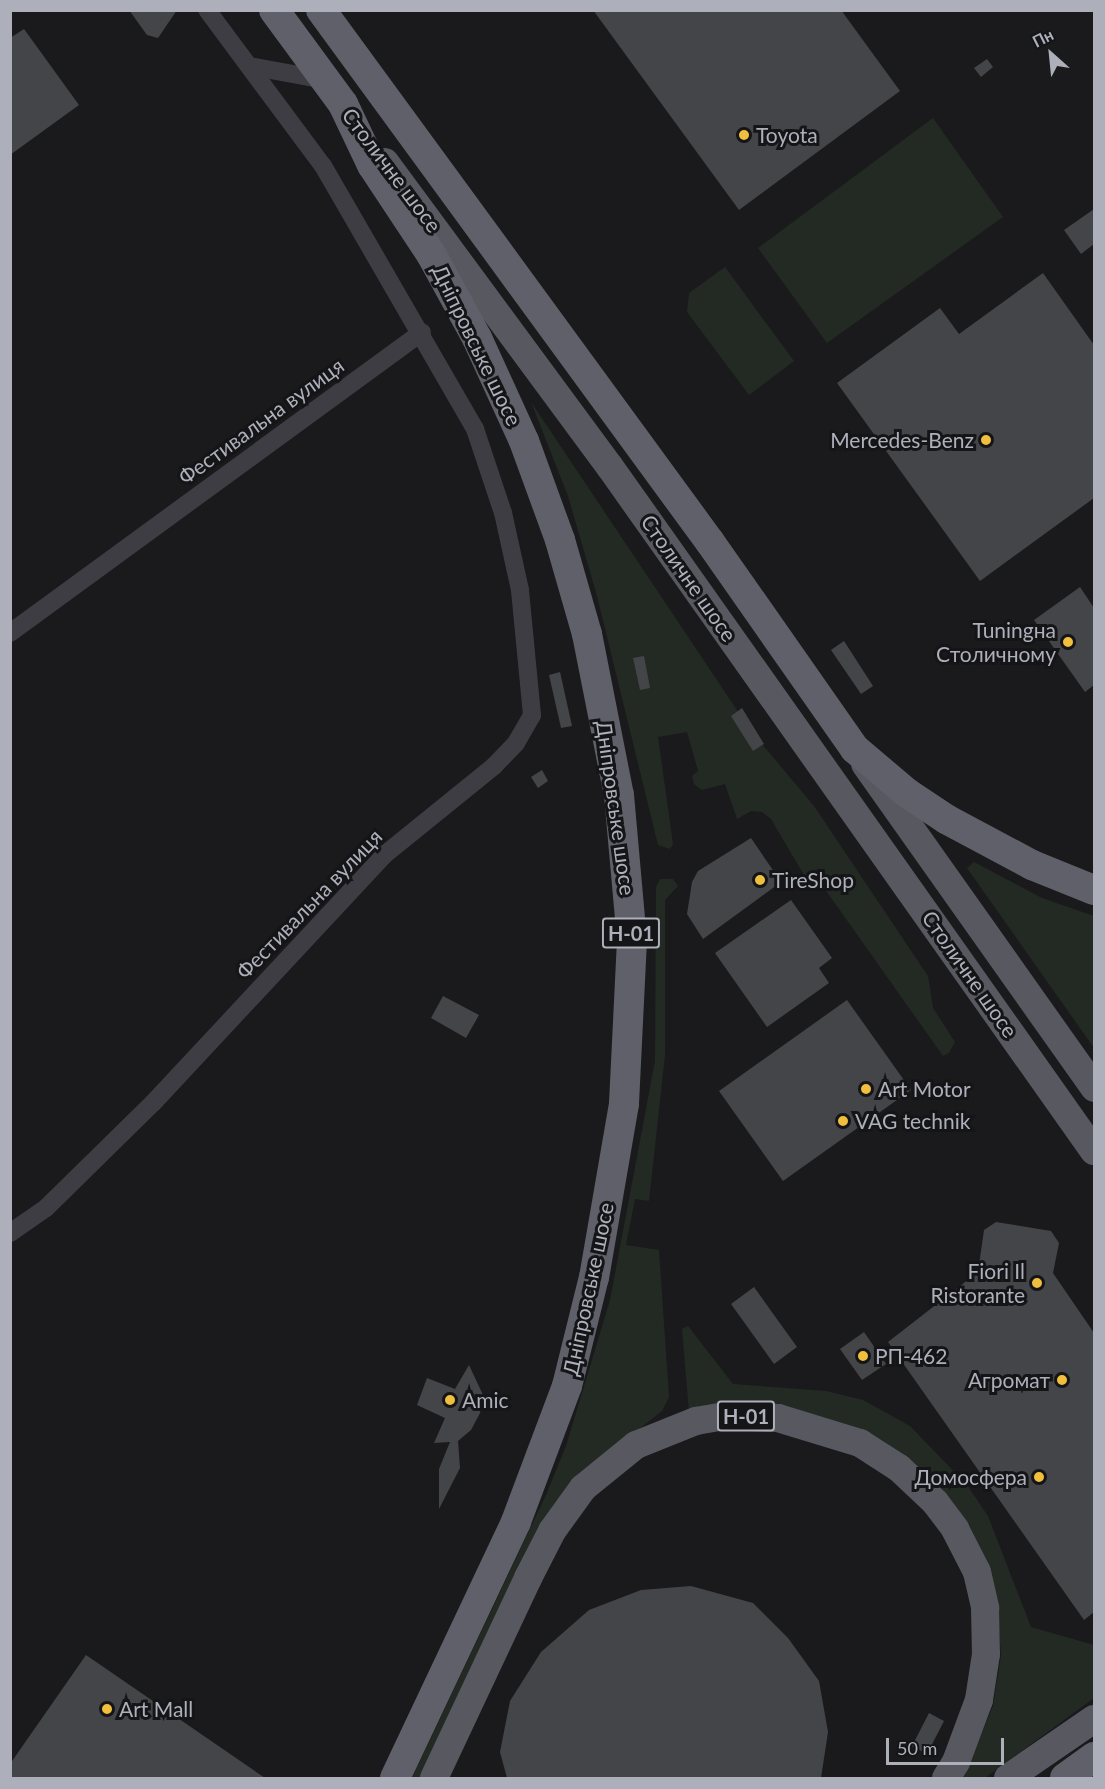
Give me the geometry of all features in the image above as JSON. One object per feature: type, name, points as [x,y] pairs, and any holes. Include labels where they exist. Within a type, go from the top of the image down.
[{"type":"highway","name":"Столичне шосе","points":[[274,10],[343,104]]},
{"type":"highway","name":"Столичне шосе","points":[[321,10],[716,551],[855,749]]},
{"type":"highway","name":"Дніпровське шосе","points":[[343,104],[372,165],[431,254],[477,338],[524,441],[560,540],[587,634],[617,784],[632,940],[624,1104],[594,1276],[567,1386],[516,1522],[395,1779]]},
{"type":"highway","points":[[855,749],[907,793],[946,819],[1032,865],[1095,890]]},
{"type":"main road","name":"Столичне шосе","points":[[343,104],[610,466],[1095,1151]]},
{"type":"main road","name":"Столичне шосе","points":[[855,749],[1095,1089]]},
{"type":"main road","name":"Н-01","points":[[434,1779],[542,1550],[583,1488],[636,1445],[696,1421],[725,1416],[778,1418],[860,1443],[898,1468],[935,1502],[955,1529],[979,1581],[985,1608],[986,1654],[979,1700],[957,1762],[946,1779]]},
{"type":"main road","points":[[1008,1779],[1095,1719]]},
{"type":"street","name":"Фестивальна вулиця","points":[[10,1233],[46,1208],[153,1103],[383,856],[494,766],[516,743],[532,715],[520,590],[500,503],[475,429],[422,332],[323,166],[207,10]]},
{"type":"street","points":[[249,66],[325,80]]},
{"type":"street","name":"Фестивальна вулиця","points":[[10,633],[422,332]]},
{"type":"shaded area","points":[[933,118],[1003,217],[827,343],[758,248]]},
{"type":"shaded area","points":[[725,267],[794,361],[749,395],[687,312],[689,293]]},
{"type":"shaded area","points":[[531,402],[751,731],[814,806],[928,976],[933,1008],[955,1042],[949,1053],[943,1056],[827,892],[804,875],[771,819],[762,812],[751,811],[737,819],[725,784],[702,790],[694,784],[692,776],[698,771],[687,732],[658,737],[673,844],[670,849],[658,845],[597,596],[568,496]]},
{"type":"shaded area","points":[[974,862],[1042,898],[1094,916],[1094,1048],[967,868]]},
{"type":"shaded area","points":[[660,879],[673,879],[678,886],[665,900],[665,1055],[649,1201],[635,1199],[626,1245],[659,1250],[669,1397],[662,1411],[593,1465],[421,1778],[412,1778],[546,1495],[566,1446],[610,1300],[655,1061],[656,887]]},
{"type":"shaded area","points":[[688,1326],[733,1384],[826,1391],[863,1400],[910,1426],[967,1485],[988,1516],[1031,1627],[1094,1645],[1094,1698],[985,1778],[963,1778],[993,1706],[1001,1655],[997,1606],[905,1460],[689,1412],[682,1329]]},
{"type":"building","points":[[129,10],[177,10],[158,38],[147,35]]},
{"type":"building","points":[[593,10],[841,10],[900,91],[739,210]]},
{"type":"building","points":[[24,29],[79,105],[10,155],[10,38]]},
{"type":"building","points":[[987,59],[993,67],[981,77],[974,68]]},
{"type":"building","points":[[1094,209],[1094,244],[1081,254],[1064,230]]},
{"type":"building","name":"Mercedes-Benz","points":[[1043,273],[1094,345],[1094,498],[980,581],[837,383],[940,308],[959,334]]},
{"type":"building","points":[[1080,587],[1094,608],[1094,685],[1085,692],[1034,620]]},
{"type":"building","points":[[844,641],[873,686],[861,694],[831,650]]},
{"type":"building","points":[[644,656],[650,688],[640,690],[633,658]]},
{"type":"building","points":[[560,672],[572,726],[561,728],[549,675]]},
{"type":"building","points":[[742,708],[764,744],[753,751],[731,716]]},
{"type":"building","points":[[542,770],[548,781],[538,788],[531,777]]},
{"type":"building","points":[[751,838],[781,882],[703,939],[687,914],[692,882],[698,871]]},
{"type":"building","points":[[791,900],[832,958],[819,968],[829,983],[767,1027],[715,953]]},
{"type":"building","points":[[443,996],[479,1015],[466,1038],[431,1018]]},
{"type":"building","points":[[847,1000],[911,1090],[783,1181],[719,1091]]},
{"type":"building","name":"Домосфера","points":[[996,1222],[1051,1231],[1059,1243],[1053,1273],[1094,1333],[1094,1612],[1084,1620],[888,1342],[978,1272],[984,1230]]},
{"type":"building","points":[[754,1287],[797,1347],[774,1364],[731,1304]]},
{"type":"building","name":"РП-462","points":[[864,1332],[886,1364],[862,1380],[840,1349]]},
{"type":"building","name":"Amic","points":[[469,1365],[483,1395],[480,1413],[471,1430],[458,1441],[460,1468],[439,1509],[439,1469],[450,1442],[434,1443],[445,1418],[417,1405],[427,1378],[455,1389]]},
{"type":"building","points":[[691,1586],[753,1603],[788,1638],[819,1681],[828,1732],[821,1778],[507,1778],[500,1752],[510,1701],[541,1652],[589,1610],[641,1590]]},
{"type":"building","name":"Art Mall","points":[[86,1655],[265,1778],[10,1778],[10,1764]]},
{"type":"building","points":[[929,1713],[944,1721],[927,1754],[912,1746]]},
{"type":"place","name":"Toyota","points":[[744,135]]},
{"type":"place","name":"Mercedes-Benz","points":[[986,440]]},
{"type":"place","name":"Tuningна Столичному","points":[[1068,642]]},
{"type":"place","name":"TireShop","points":[[760,880]]},
{"type":"place","name":"Art Motor","points":[[866,1089]]},
{"type":"place","name":"VAG technik","points":[[843,1121]]},
{"type":"place","name":"Fiori Il Ristorante","points":[[1037,1283]]},
{"type":"place","name":"РП-462","points":[[863,1356]]},
{"type":"place","name":"Агромат","points":[[1062,1380]]},
{"type":"place","name":"Amic","points":[[450,1400]]},
{"type":"place","name":"Домосфера","points":[[1039,1477]]},
{"type":"place","name":"Art Mall","points":[[107,1709]]}]
